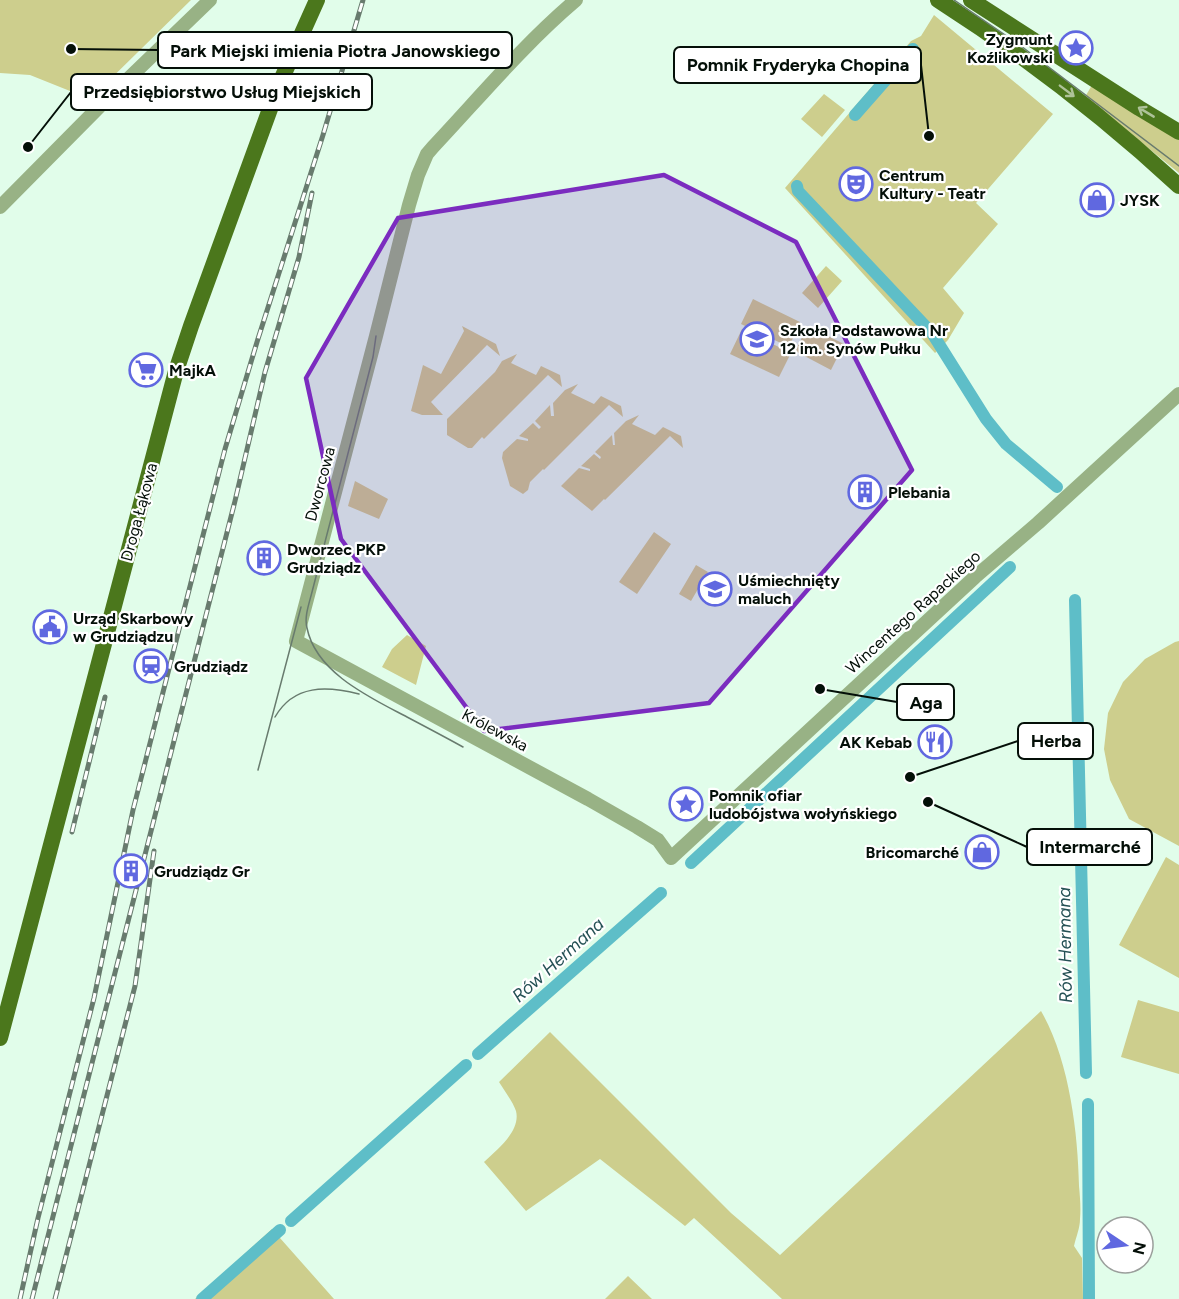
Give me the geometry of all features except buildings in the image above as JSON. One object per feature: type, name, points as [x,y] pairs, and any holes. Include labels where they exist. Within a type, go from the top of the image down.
[{"type":"main road","name":"Droga Łąkowa","points":[[0,1038],[180,360],[278,87],[317,0]]},
{"type":"main road","points":[[938,0],[995,37],[1090,108],[1179,186]]},
{"type":"main road","points":[[971,0],[1179,132]]},
{"type":"street","points":[[0,207],[210,0]]},
{"type":"street","name":"Dworcowa","points":[[296,641],[409,205],[427,154],[520,53],[576,0]]},
{"type":"street","name":"Wincentego Rapackiego","points":[[671,858],[975,576],[1038,523],[1179,394]]},
{"type":"street","name":"Królewska","points":[[296,641],[627,821],[658,840],[671,858]]},
{"type":"highlighted area","points":[[664,175],[796,242],[912,470],[709,703],[484,731],[341,539],[306,378],[398,218]]},
{"type":"green space","points":[[0,0],[191,0],[84,105],[70,91],[30,75],[0,73]]},
{"type":"green space","points":[[934,15],[1053,114],[976,203],[998,224],[943,288],[964,313],[948,340],[935,353],[785,188],[911,41],[921,36]]},
{"type":"green space","points":[[1092,85],[1179,140],[1179,173],[1085,97]]},
{"type":"green space","points":[[824,94],[845,110],[822,137],[801,119]]},
{"type":"green space","points":[[826,266],[842,281],[818,308],[802,293]]},
{"type":"green space","points":[[753,299],[800,322],[789,347],[741,324]]},
{"type":"green space","points":[[462,326],[496,344],[500,356],[487,345],[431,402],[443,415],[422,415],[411,411],[423,365],[441,374],[464,331]]},
{"type":"green space","points":[[808,326],[844,344],[831,370],[795,351]]},
{"type":"green space","points":[[742,329],[791,353],[779,377],[730,354]]},
{"type":"green space","points":[[517,354],[511,363],[536,375],[541,366],[560,375],[562,387],[548,375],[484,439],[482,437],[472,448],[468,448],[447,435],[447,419],[495,372],[502,361]]},
{"type":"green space","points":[[578,384],[571,393],[594,404],[601,396],[621,406],[623,417],[609,405],[530,482],[528,490],[523,494],[510,486],[502,458],[503,452],[517,439],[528,441],[519,436],[533,423],[539,429],[541,427],[535,421],[550,405],[551,416],[554,416],[553,403],[565,390]]},
{"type":"green space","points":[[639,415],[632,424],[655,435],[663,427],[681,436],[683,448],[670,436],[592,511],[561,486],[579,468],[590,471],[581,466],[594,454],[600,459],[601,457],[595,452],[612,435],[613,445],[615,445],[614,433],[626,421]]},
{"type":"green space","points":[[355,481],[388,499],[379,519],[348,506]]},
{"type":"green space","points":[[654,532],[671,544],[637,594],[619,582]]},
{"type":"green space","points":[[696,565],[708,572],[691,601],[679,594]]},
{"type":"green space","points":[[407,635],[426,646],[416,685],[382,667],[392,649]]},
{"type":"green space","points":[[1179,641],[1179,846],[1129,819],[1110,780],[1104,749],[1108,713],[1123,682],[1145,659]]},
{"type":"green space","points":[[1166,857],[1179,865],[1179,978],[1119,945]]},
{"type":"green space","points":[[1138,1000],[1179,1012],[1179,1074],[1121,1057]]},
{"type":"green space","points":[[1041,1011],[1059,1051],[1074,1120],[1080,1211],[1074,1246],[1082,1258],[1083,1299],[782,1299],[694,1218],[685,1226],[600,1159],[526,1211],[484,1162],[507,1140],[517,1118],[515,1107],[499,1082],[550,1032],[731,1213],[780,1255]]},
{"type":"green space","points":[[272,1229],[334,1299],[195,1299]]},
{"type":"green space","points":[[628,1276],[652,1299],[605,1299]]},
{"type":"waterway","name":"Rów Hermana","points":[[855,115],[913,49]]},
{"type":"waterway","name":"Rów Hermana","points":[[797,186],[798,191],[932,333],[986,419],[1006,444],[1057,487]]},
{"type":"waterway","name":"Rów Hermana","points":[[691,863],[1010,567]]},
{"type":"waterway","name":"Rów Hermana","points":[[1075,600],[1086,1073]]},
{"type":"waterway","name":"Rów Hermana","points":[[478,1054],[661,893]]},
{"type":"waterway","name":"Rów Hermana","points":[[291,1221],[466,1065]]},
{"type":"waterway","name":"Rów Hermana","points":[[1088,1104],[1089,1299]]},
{"type":"waterway","name":"Rów Hermana","points":[[202,1299],[280,1230]]},
{"type":"tram line","points":[[954,0],[1021,46],[1179,166]]},
{"type":"tram line","points":[[376,336],[373,357],[308,606],[307,628],[312,644],[321,658],[347,682],[377,701],[463,747]]},
{"type":"tram line","points":[[258,770],[301,607]]},
{"type":"tram line","points":[[275,717],[283,706],[301,693],[323,689],[359,694]]},
{"type":"railway","points":[[20,1299],[38,1218],[94,998],[133,810],[225,449],[363,0]]},
{"type":"railway","points":[[32,1299],[235,501],[265,372],[299,257],[312,193]]},
{"type":"railway","points":[[72,832],[105,697]]},
{"type":"railway","points":[[55,1299],[135,986],[154,851]]},
{"type":"place","name":"Zygmunt Koźlikowski","points":[[1076,48]]},
{"type":"place","name":"Park Miejski imienia Piotra Janowskiego","points":[[71,49]]},
{"type":"place","name":"Pomnik Fryderyka Chopina","points":[[929,136]]},
{"type":"place","name":"Przedsiębiorstwo Usług Miejskich","points":[[28,147]]},
{"type":"place","name":"Centrum Kultury - Teatr","points":[[856,184]]},
{"type":"place","name":"JYSK","points":[[1097,200]]},
{"type":"place","name":"Szkoła Podstawowa Nr 12 im. Synów Pułku","points":[[757,339]]},
{"type":"place","name":"MajkA","points":[[146,370]]},
{"type":"place","name":"Plebania","points":[[865,492]]},
{"type":"place","name":"Dworzec PKP Grudziądz","points":[[264,558]]},
{"type":"place","name":"Uśmiechnięty maluch","points":[[715,589]]},
{"type":"place","name":"Urząd Skarbowy w Grudziądzu","points":[[50,627]]},
{"type":"place","name":"Grudziądz","points":[[151,666]]},
{"type":"place","name":"Aga","points":[[820,689]]},
{"type":"place","name":"AK Kebab","points":[[935,742]]},
{"type":"place","name":"Herba","points":[[910,777]]},
{"type":"place","name":"Intermarché","points":[[928,802]]},
{"type":"place","name":"Pomnik ofiar ludobójstwa wołyńskiego","points":[[686,804]]},
{"type":"place","name":"Bricomarché","points":[[982,852]]},
{"type":"place","name":"Grudziądz Gr","points":[[131,871]]}]
